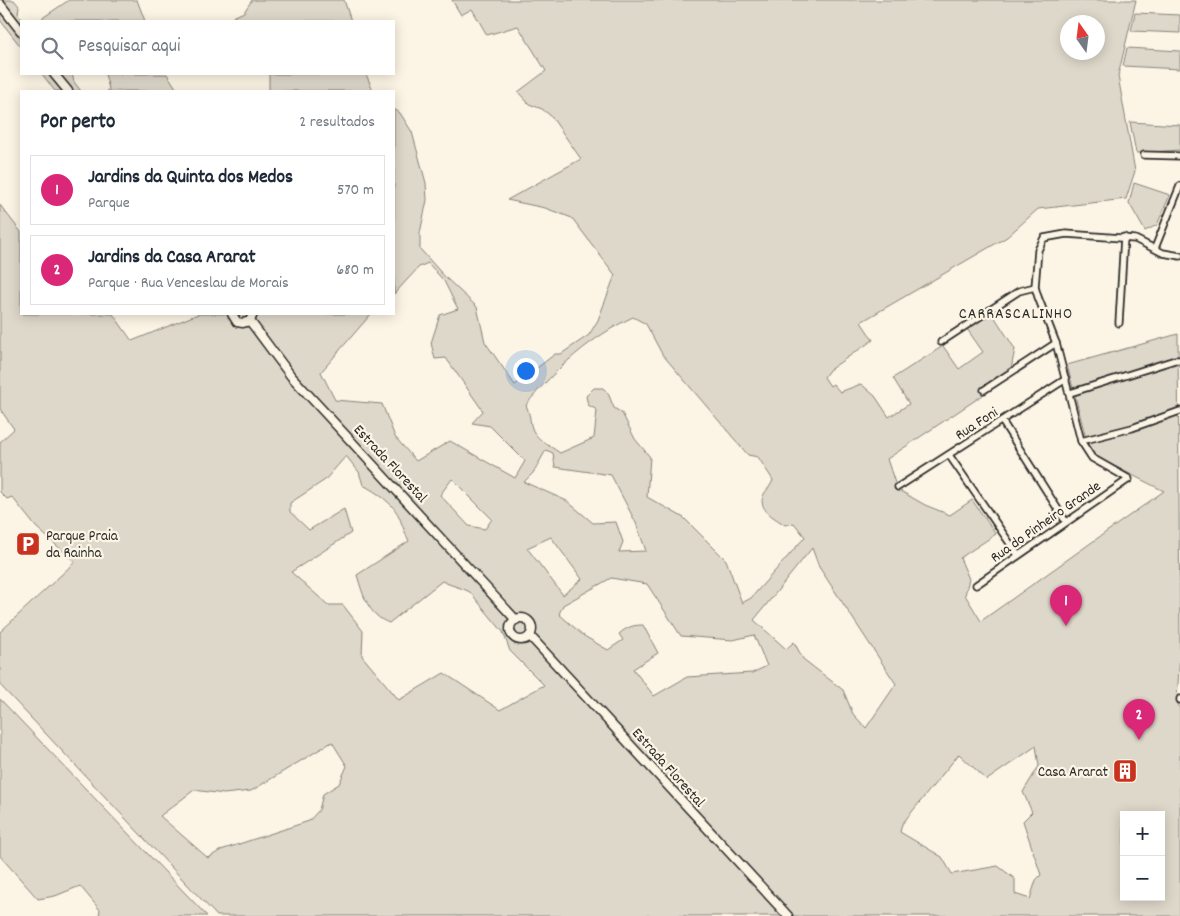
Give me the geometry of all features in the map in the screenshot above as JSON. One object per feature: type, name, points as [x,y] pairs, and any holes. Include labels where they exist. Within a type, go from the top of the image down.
[{"type":"main road","points":[[0,4],[20,30]]},
{"type":"main road","points":[[55,75],[67,90]]},
{"type":"main road","points":[[233,315],[237,322],[243,323],[251,317]]},
{"type":"main road","name":"Estrada Florestal","points":[[251,317],[291,376],[516,620]]},
{"type":"main road","points":[[521,618],[530,623],[533,630],[530,636],[522,640],[512,636],[510,630],[516,620],[521,618]]},
{"type":"main road","name":"Estrada Florestal","points":[[530,636],[788,916]]},
{"type":"street","points":[[1144,155],[1180,156]]},
{"type":"street","points":[[1155,248],[1180,186]]},
{"type":"street","points":[[1180,256],[1171,256],[1135,239],[1124,236],[1066,234],[1044,238],[1038,250],[1036,287],[1041,309],[1056,343],[1082,441],[1132,428],[1180,411]]},
{"type":"street","points":[[1119,323],[1124,236]]},
{"type":"street","points":[[941,342],[1019,291],[1036,287]]},
{"type":"street","points":[[984,390],[1056,343]]},
{"type":"street","points":[[1070,393],[1180,360]]},
{"type":"street","name":"Rua Foni","points":[[898,487],[1066,379]]},
{"type":"street","points":[[1002,421],[1066,522]]},
{"type":"street","name":"Rua do Pinheiro Grande","points":[[976,584],[1129,479],[1092,458],[1082,441]]},
{"type":"street","points":[[949,455],[1018,555]]},
{"type":"shaded area","points":[[0,0],[14,0],[19,6],[18,14],[23,20],[20,20],[20,46],[0,20]]},
{"type":"shaded area","points":[[69,0],[137,0],[145,20],[39,20]]},
{"type":"shaded area","points":[[252,0],[344,0],[351,20],[232,20],[233,17],[244,12]]},
{"type":"shaded area","points":[[452,0],[1136,0],[1118,76],[1135,171],[1126,199],[1038,209],[1007,237],[861,322],[873,340],[829,370],[824,377],[830,386],[833,384],[840,392],[861,384],[875,396],[889,417],[909,404],[893,378],[943,346],[959,369],[983,352],[967,329],[992,313],[1015,349],[1011,369],[982,388],[983,395],[887,459],[897,489],[925,505],[950,515],[972,500],[996,534],[960,558],[969,579],[965,595],[981,621],[1164,491],[1096,457],[1089,450],[1067,365],[1178,334],[1180,653],[1177,700],[1180,710],[1180,916],[217,916],[0,685],[0,632],[75,562],[36,527],[12,497],[7,499],[0,492],[0,442],[14,429],[0,409],[0,205],[20,231],[20,315],[114,315],[132,341],[196,315],[370,315],[321,372],[335,400],[382,404],[395,437],[416,461],[450,441],[515,478],[525,461],[490,426],[472,423],[483,411],[446,358],[435,359],[431,343],[440,315],[458,309],[444,281],[428,263],[419,267],[395,293],[395,110],[400,113],[412,132],[426,183],[427,200],[420,233],[420,249],[444,276],[477,307],[485,342],[515,385],[555,354],[561,354],[589,335],[598,320],[615,275],[572,218],[545,208],[507,200],[581,159],[551,116],[542,109],[529,104],[518,92],[546,71],[518,26],[487,35],[472,9],[461,15]],"holes":[[[633,317],[646,324],[662,354],[748,455],[758,457],[773,480],[762,499],[764,509],[785,525],[794,523],[805,537],[751,598],[742,603],[726,560],[684,518],[647,497],[650,457],[635,439],[622,413],[614,408],[608,393],[603,388],[594,388],[586,396],[588,405],[597,410],[594,438],[560,453],[542,441],[533,430],[526,405],[549,379],[575,355],[588,344]],[[546,450],[553,453],[555,467],[611,475],[636,523],[646,551],[619,552],[623,542],[616,522],[593,523],[567,501],[524,482],[533,473]],[[346,456],[359,472],[363,485],[390,503],[394,508],[409,541],[357,575],[367,604],[376,615],[389,623],[442,581],[467,590],[503,632],[510,651],[544,685],[500,710],[444,673],[399,700],[362,656],[363,631],[343,605],[328,605],[291,572],[351,533],[344,509],[309,530],[290,512],[290,503],[325,480]],[[452,479],[492,519],[485,529],[469,526],[440,495]],[[551,537],[582,579],[563,595],[527,548]],[[812,548],[819,567],[896,684],[866,728],[853,714],[843,690],[803,659],[794,642],[786,649],[754,620]],[[611,578],[647,584],[681,636],[733,640],[754,635],[767,666],[752,673],[687,677],[654,696],[633,669],[658,653],[643,625],[630,627],[619,634],[623,640],[608,650],[584,636],[559,614],[563,605]],[[332,742],[347,766],[339,784],[323,794],[319,810],[309,821],[221,850],[208,858],[160,816],[194,790],[224,794],[251,791]],[[1036,746],[1039,766],[1023,792],[1032,812],[1023,821],[1041,875],[1036,880],[1030,899],[1015,894],[1015,879],[998,866],[952,874],[942,857],[900,832],[902,824],[959,754],[987,780]]]},
{"type":"shaded area","points":[[1135,13],[1180,15],[1180,33],[1131,31]]},
{"type":"shaded area","points":[[1127,48],[1180,51],[1180,69],[1123,66]]},
{"type":"shaded area","points":[[43,75],[72,75],[74,82],[80,90],[54,90]]},
{"type":"shaded area","points":[[105,75],[168,75],[177,90],[108,90]]},
{"type":"shaded area","points":[[269,75],[366,75],[373,90],[269,90]]},
{"type":"shaded area","points":[[1130,122],[1180,125],[1180,150],[1136,153]]},
{"type":"shaded area","points":[[1134,183],[1170,195],[1157,225],[1145,231],[1129,203]]},
{"type":"shaded area","points":[[0,699],[207,916],[99,916],[100,910],[80,886],[55,896],[38,899],[0,856]]},
{"type":"place","name":"Parque Praia da Rainha","points":[[28,544]]},
{"type":"place","name":"Jardins da Quinta dos Medos","points":[[1066,626]]},
{"type":"place","name":"Jardins da Casa Ararat","points":[[1139,740]]},
{"type":"place","name":"Casa Ararat","points":[[1125,771]]},
{"type":"district","name":"CARRASCALINHO","points":[[1016,312]]}]
